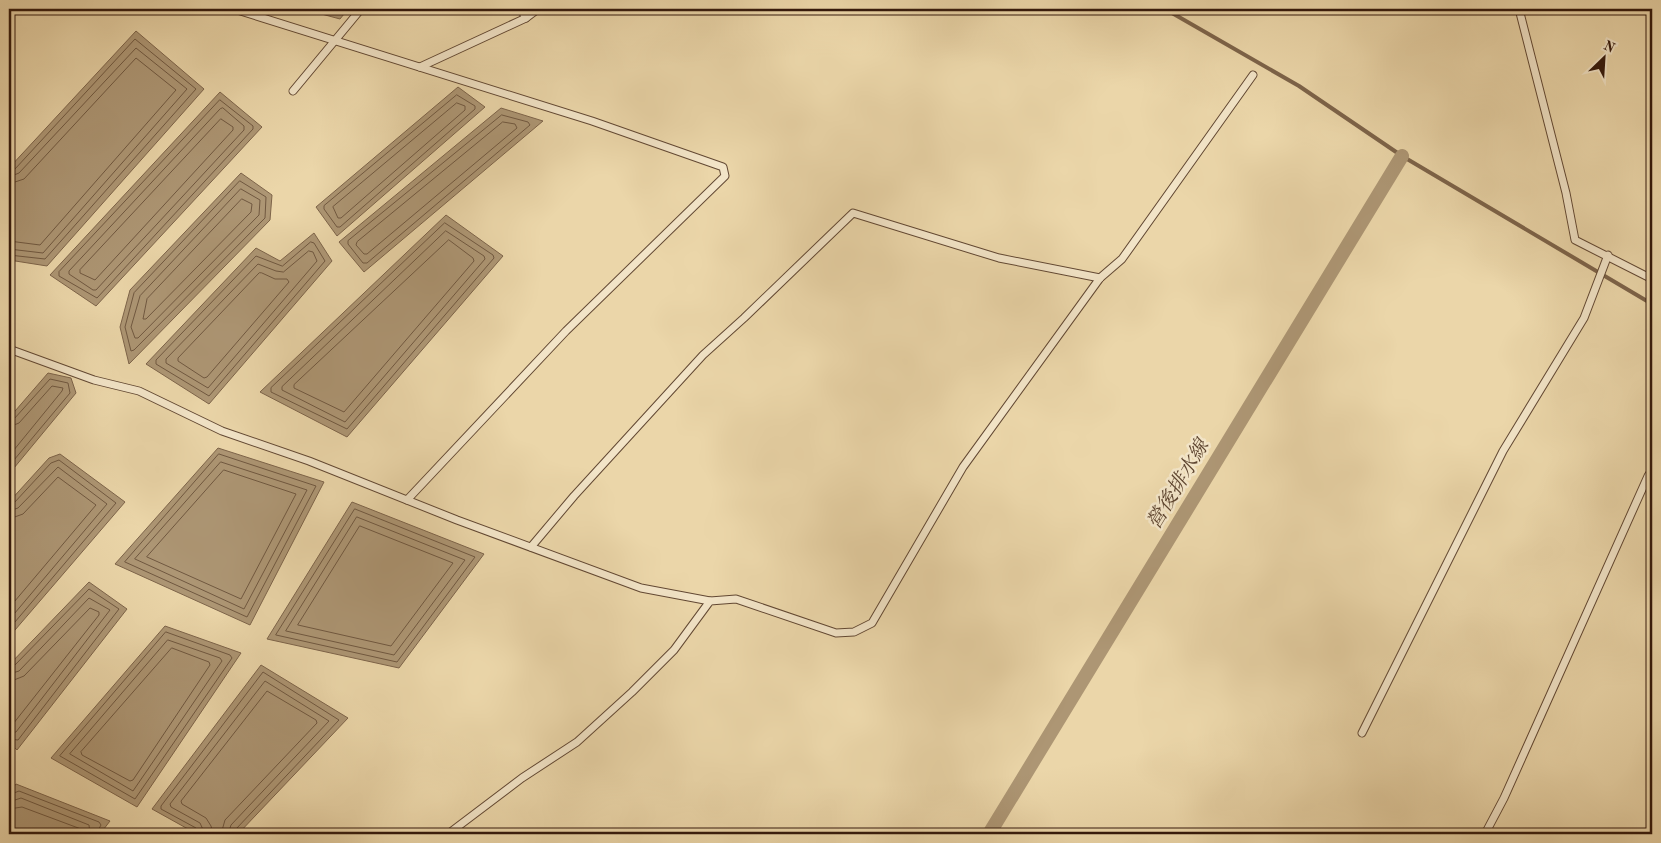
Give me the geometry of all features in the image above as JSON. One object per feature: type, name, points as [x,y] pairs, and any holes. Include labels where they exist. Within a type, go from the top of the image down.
[{"type":"lane","points":[[234,9],[646,139],[723,167],[725,176],[566,332],[407,500]]},
{"type":"lane","points":[[293,90],[361,9]]},
{"type":"lane","points":[[521,9],[526,18]]},
{"type":"lane","points":[[420,67],[526,18],[538,9]]},
{"type":"lane","points":[[1519,9],[1566,193],[1575,240],[1608,255],[1652,279]]},
{"type":"lane","points":[[9,349],[94,380],[139,391],[222,430],[309,461],[641,588],[710,601],[736,599],[836,634],[854,632],[872,623],[963,467],[1100,278],[1122,259],[1253,75]]},
{"type":"lane","points":[[531,547],[574,496],[703,355],[853,213],[999,258],[1100,278]]},
{"type":"lane","points":[[1362,733],[1503,451],[1584,318],[1608,255]]},
{"type":"lane","points":[[1484,834],[1504,798],[1652,470]]},
{"type":"lane","points":[[448,834],[522,778],[577,742],[632,692],[674,650],[710,601]]},
{"type":"water","points":[[303,9],[348,9],[340,19]]},
{"type":"water","points":[[136,31],[204,89],[47,266],[9,260],[9,168]]},
{"type":"water","points":[[458,87],[485,107],[337,236],[316,207]]},
{"type":"water","points":[[220,92],[262,127],[96,306],[50,275]]},
{"type":"water","points":[[501,108],[543,121],[364,272],[339,242]]},
{"type":"water","points":[[241,173],[272,195],[270,220],[129,364],[120,327],[130,290]]},
{"type":"water","points":[[446,215],[503,256],[347,437],[260,392]]},
{"type":"water","points":[[314,233],[332,261],[209,404],[146,364],[256,248],[280,261]]},
{"type":"water","points":[[48,373],[71,378],[76,393],[9,474],[9,418]]},
{"type":"water","points":[[218,448],[324,482],[250,625],[115,564]]},
{"type":"water","points":[[60,454],[125,502],[9,637],[9,502],[49,458]]},
{"type":"water","points":[[352,502],[484,554],[399,668],[267,639]]},
{"type":"water","points":[[89,582],[127,609],[17,750],[9,742],[9,665]]},
{"type":"water","points":[[165,626],[241,653],[137,807],[51,758]]},
{"type":"water","points":[[261,665],[348,718],[238,834],[197,834],[152,809]]},
{"type":"water","points":[[16,784],[110,821],[100,834],[9,834],[9,793]]},
{"type":"waterway","points":[[1165,9],[1299,86],[1402,156],[1652,304]]},
{"type":"waterway","name":"營後排水線","points":[[989,834],[1402,156]]}]
